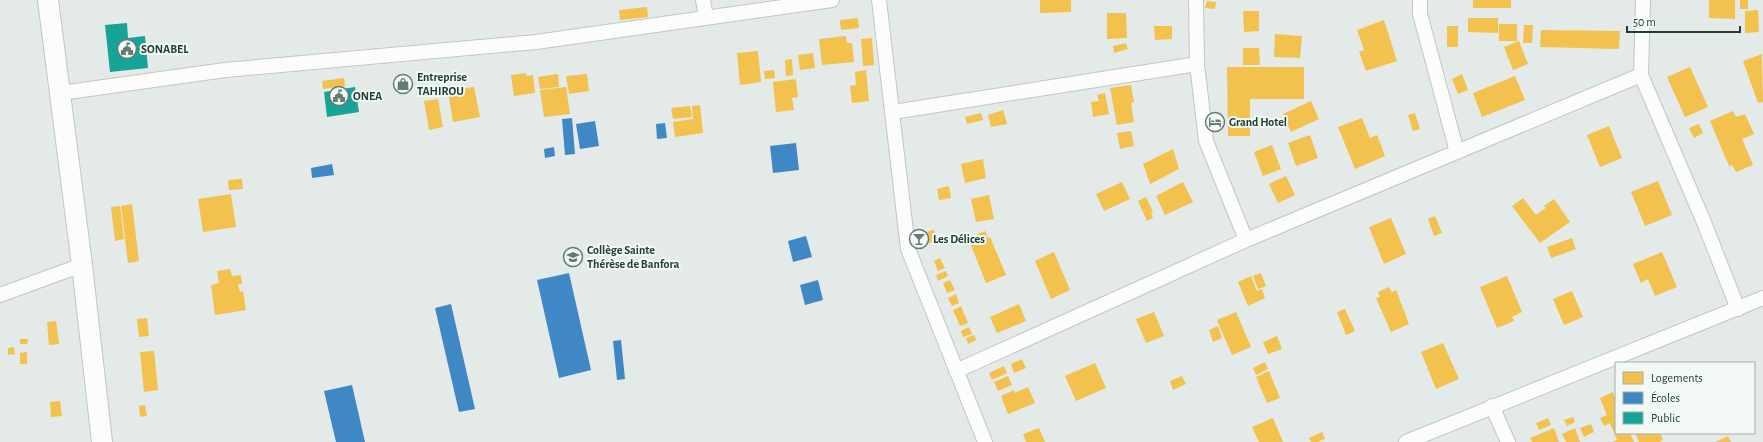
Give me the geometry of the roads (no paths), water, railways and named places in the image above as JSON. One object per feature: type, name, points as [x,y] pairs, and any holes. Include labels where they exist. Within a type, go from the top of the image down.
[{"type":"main road","points":[[48,0],[61,93],[102,442]]},
{"type":"street","points":[[704,0],[706,17]]},
{"type":"street","points":[[61,93],[225,70],[536,42],[832,0]]},
{"type":"street","points":[[879,0],[908,249],[985,442]]},
{"type":"street","points":[[1196,0],[1197,64],[1206,140],[1246,240]]},
{"type":"street","points":[[1420,0],[1420,14],[1457,152]]},
{"type":"street","points":[[1643,0],[1641,75],[1703,220],[1738,309]]},
{"type":"street","points":[[893,112],[1197,64]]},
{"type":"street","points":[[956,372],[1246,240],[1641,75]]},
{"type":"street","points":[[0,295],[82,265]]},
{"type":"street","points":[[1406,442],[1492,406],[1763,298]]},
{"type":"street","points":[[1492,406],[1508,442]]},
{"type":"place","name":"SONABEL","points":[[127,49]]},
{"type":"place","name":"Entreprise TAHIROU","points":[[403,84]]},
{"type":"place","name":"ONEA","points":[[339,96]]},
{"type":"place","name":"Grand Hotel","points":[[1215,122]]},
{"type":"place","name":"Les Délices","points":[[919,239]]},
{"type":"place","name":"Collège Sainte Thérèse de Banfora","points":[[573,257]]}]
